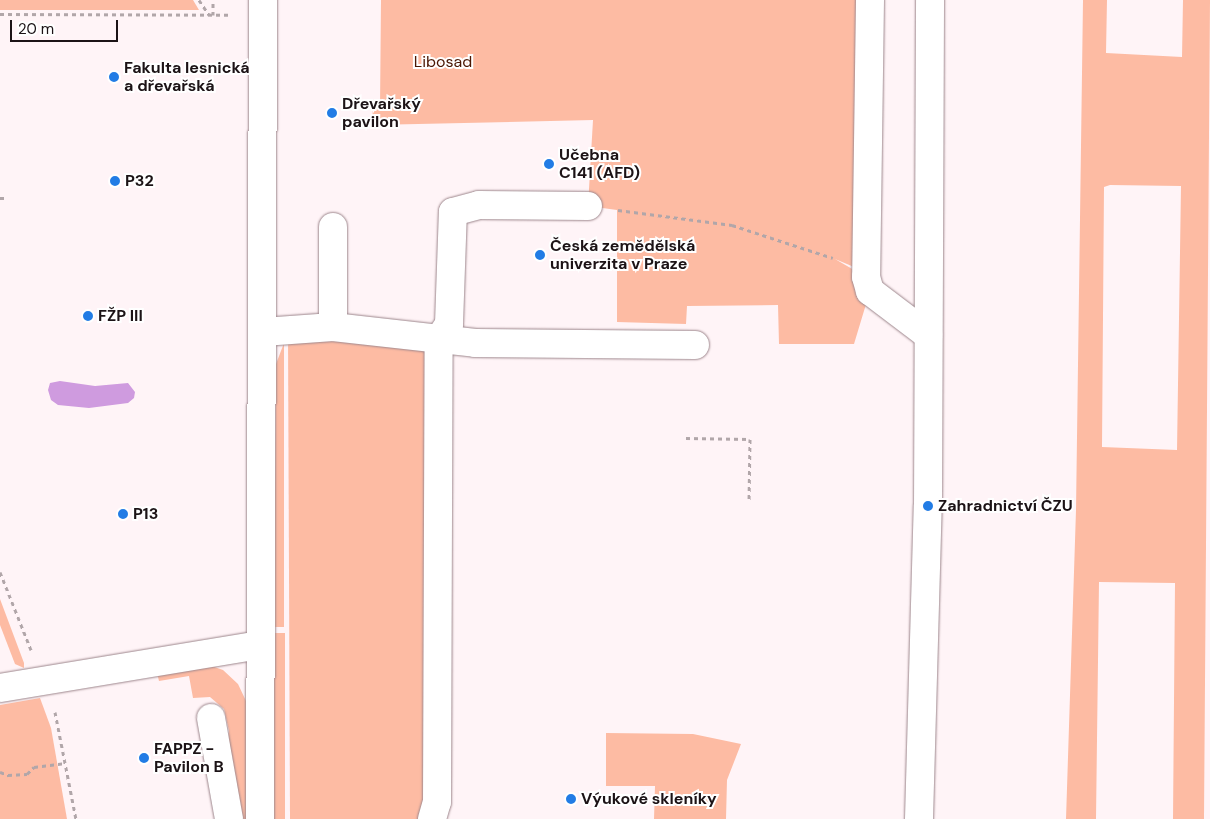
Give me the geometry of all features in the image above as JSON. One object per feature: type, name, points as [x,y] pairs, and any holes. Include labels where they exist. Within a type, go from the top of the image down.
[{"type":"street","points":[[260,819],[263,0]]},
{"type":"street","points":[[870,0],[866,277],[870,292],[928,335]]},
{"type":"street","points":[[919,819],[928,335],[930,0]]},
{"type":"street","points":[[432,819],[437,802],[439,339],[449,324],[453,212],[479,205],[588,206]]},
{"type":"street","points":[[332,227],[333,327]]},
{"type":"street","points":[[263,332],[333,327],[475,343],[696,345]]},
{"type":"street","points":[[2,681],[260,645]]},
{"type":"street","points":[[211,718],[228,819]]},
{"type":"path","points":[[199,0],[211,15]]},
{"type":"path","points":[[211,15],[213,0]]},
{"type":"path","points":[[0,14],[239,15]]},
{"type":"path","points":[[0,198],[8,198]]},
{"type":"path","points":[[588,206],[732,225],[830,256]]},
{"type":"path","points":[[686,438],[750,439],[749,502]]},
{"type":"path","points":[[0,772],[8,775],[27,774],[34,767],[66,763]]},
{"type":"green space","points":[[0,0],[193,0],[199,10],[0,10]]},
{"type":"green space","name":"Libosad","points":[[381,0],[870,0],[866,272],[835,259],[866,277],[870,291],[854,344],[779,344],[778,305],[687,306],[686,324],[617,322],[617,210],[588,206],[593,120],[372,125],[373,107],[380,107]]},
{"type":"green space","points":[[1083,0],[1107,0],[1106,53],[1182,57],[1183,0],[1210,0],[1204,819],[1173,819],[1175,583],[1099,582],[1096,819],[1066,819],[1076,510]],"holes":[[[1110,185],[1181,186],[1177,450],[1102,447],[1104,187]]]},
{"type":"green space","points":[[288,331],[439,339],[432,819],[290,819]]},
{"type":"green space","points":[[284,343],[284,627],[274,627],[276,364]]},
{"type":"green space","points":[[0,599],[24,663],[24,668],[15,664],[0,625]]},
{"type":"green space","points":[[274,633],[285,633],[285,819],[273,819]]},
{"type":"green space","points":[[206,664],[223,670],[238,684],[246,701],[250,721],[249,819],[235,819],[225,760],[229,731],[224,709],[210,697],[193,698],[189,676],[159,681],[157,673]]},
{"type":"green space","points":[[40,698],[51,728],[67,819],[0,819],[0,705]]},
{"type":"green space","points":[[606,733],[693,734],[741,744],[727,780],[726,819],[654,819],[655,786],[606,786]]},
{"type":"shaded area","points":[[60,381],[95,386],[128,383],[135,392],[134,398],[128,403],[89,408],[58,405],[51,400],[48,390],[50,383]]},
{"type":"place","name":"Fakulta lesnická a dřevařská","points":[[114,77]]},
{"type":"place","name":"Dřevařský pavilon","points":[[332,113]]},
{"type":"place","name":"Učebna C141 (AFD)","points":[[549,164]]},
{"type":"place","name":"P32","points":[[115,181]]},
{"type":"place","name":"Česká zemědělská univerzita v Praze","points":[[540,255]]},
{"type":"place","name":"FŽP III","points":[[88,316]]},
{"type":"place","name":"Zahradnictví ČZU","points":[[928,506]]},
{"type":"place","name":"P13","points":[[123,514]]},
{"type":"place","name":"FAPPZ - Pavilon B","points":[[144,758]]},
{"type":"place","name":"Výukové skleníky","points":[[571,799]]}]
